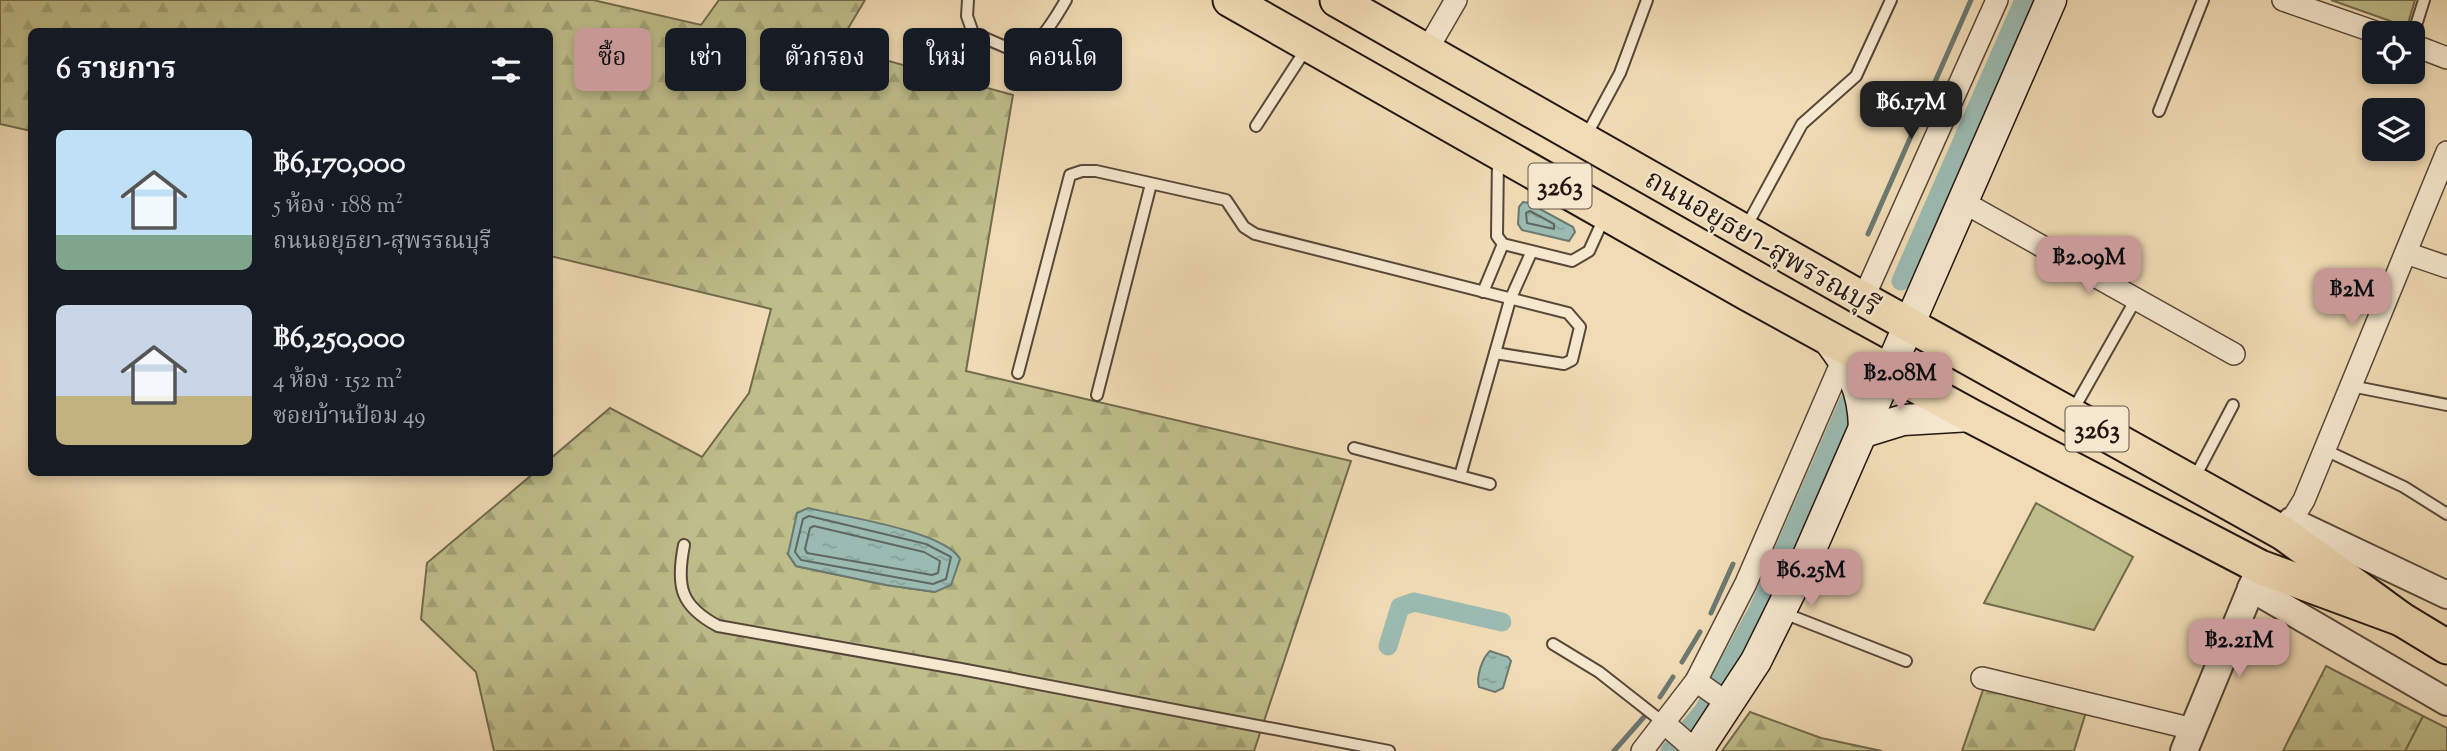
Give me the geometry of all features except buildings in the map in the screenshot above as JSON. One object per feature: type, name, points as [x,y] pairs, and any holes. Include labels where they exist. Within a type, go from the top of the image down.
[{"type":"main road","name":"ถนนอยุธยา-สุพรรณบุรี","points":[[1230,0],[1606,212],[1836,349],[1889,372],[1971,416],[2256,577],[2423,632]]},
{"type":"main road","name":"ถนนอยุธยา-สุพรรณบุรี","points":[[1337,0],[2071,415],[2193,481],[2287,527],[2423,632]]},
{"type":"main road","points":[[1682,739],[1712,692],[1781,612],[1864,432],[2051,0]]},
{"type":"main road","points":[[1836,349],[1856,378],[1863,400],[1864,432]]},
{"type":"main road","points":[[1864,432],[1903,420],[1971,416]]},
{"type":"street","points":[[1427,50],[1456,0]]},
{"type":"street","points":[[1863,299],[1997,0]]},
{"type":"street","points":[[2283,0],[2362,27]]},
{"type":"street","points":[[2425,50],[2447,58]]},
{"type":"street","points":[[2447,152],[2304,500],[2287,527],[2447,595]]},
{"type":"street","points":[[1964,202],[2234,354]]},
{"type":"street","points":[[2406,253],[2447,267]]},
{"type":"street","points":[[1642,751],[1682,739],[1712,692],[1746,583],[1836,349]]},
{"type":"street","points":[[1982,678],[2188,740],[2256,577],[2447,702]]},
{"type":"lane","points":[[968,0],[967,16],[973,33],[1017,52],[1034,46],[1047,32],[1066,0]]},
{"type":"lane","points":[[1584,141],[1620,73],[1647,0]]},
{"type":"lane","points":[[1744,231],[1802,124],[1856,76],[1892,0]]},
{"type":"lane","points":[[2159,111],[2203,0]]},
{"type":"lane","points":[[2417,21],[2424,0]]},
{"type":"lane","points":[[1256,126],[1310,44]]},
{"type":"lane","points":[[1498,152],[1497,236],[1503,244],[1572,261],[1589,251],[1606,212]]},
{"type":"lane","points":[[1018,373],[1070,176],[1082,170],[1226,200],[1244,227],[1255,234],[1568,313],[1577,320],[1580,327],[1572,360],[1555,365],[1495,353]]},
{"type":"lane","points":[[1097,394],[1151,184]]},
{"type":"lane","points":[[1483,292],[1503,244]]},
{"type":"lane","points":[[1460,476],[1510,300],[1531,253]]},
{"type":"lane","points":[[2071,415],[2136,299]]},
{"type":"lane","points":[[2351,386],[2447,405]]},
{"type":"lane","points":[[2193,481],[2233,405]]},
{"type":"lane","points":[[1354,448],[1490,484]]},
{"type":"lane","points":[[2325,450],[2404,487],[2447,514]]},
{"type":"lane","points":[[684,545],[678,575],[684,595],[697,615],[718,626],[961,668],[1389,751]]},
{"type":"lane","points":[[1781,612],[1906,661]]},
{"type":"lane","points":[[1553,644],[1599,672],[1682,739]]},
{"type":"green space","points":[[0,0],[593,0],[701,25],[719,0],[865,0],[848,28],[760,28],[760,91],[889,91],[889,61],[903,65],[903,91],[990,91],[990,89],[1013,95],[966,371],[1351,461],[1254,751],[494,751],[476,672],[421,619],[427,563],[530,476],[553,476],[553,456],[610,408],[702,457],[749,393],[771,309],[553,257],[553,28],[28,28],[28,130],[0,124]],"holes":[[[788,554],[935,592],[886,585],[796,566]]]},
{"type":"green space","points":[[2331,0],[2415,0],[2409,21],[2390,21]]},
{"type":"green space","points":[[2036,503],[2133,557],[2094,630],[1984,603]]},
{"type":"green space","points":[[2326,666],[2423,716],[2405,751],[2283,751]]},
{"type":"green space","points":[[1984,687],[2086,712],[2074,751],[1962,751]]},
{"type":"green space","points":[[1750,712],[1821,738],[1882,751],[1722,751]]},
{"type":"green space","points":[[2423,716],[2447,728],[2447,751],[2405,751]]},
{"type":"water","points":[[1523,202],[1573,227],[1575,232],[1569,241],[1522,230],[1518,224],[1519,207]]},
{"type":"water","points":[[808,508],[891,526],[935,540],[951,549],[960,559],[951,585],[935,592],[886,585],[796,566],[788,554],[797,513]]},
{"type":"water","points":[[1490,651],[1508,657],[1511,661],[1503,688],[1495,692],[1479,687],[1478,683],[1482,663]]},
{"type":"waterway","points":[[1868,234],[1971,0]]},
{"type":"waterway","points":[[1901,281],[2024,0]]},
{"type":"waterway","points":[[1670,751],[1704,710],[1758,610],[1849,401]]},
{"type":"waterway","points":[[1711,613],[1733,564]]},
{"type":"waterway","points":[[1388,646],[1400,607],[1414,602],[1502,622]]},
{"type":"waterway","points":[[1682,662],[1700,632]]},
{"type":"waterway","points":[[1660,697],[1673,677]]},
{"type":"waterway","points":[[1614,751],[1644,717]]}]
